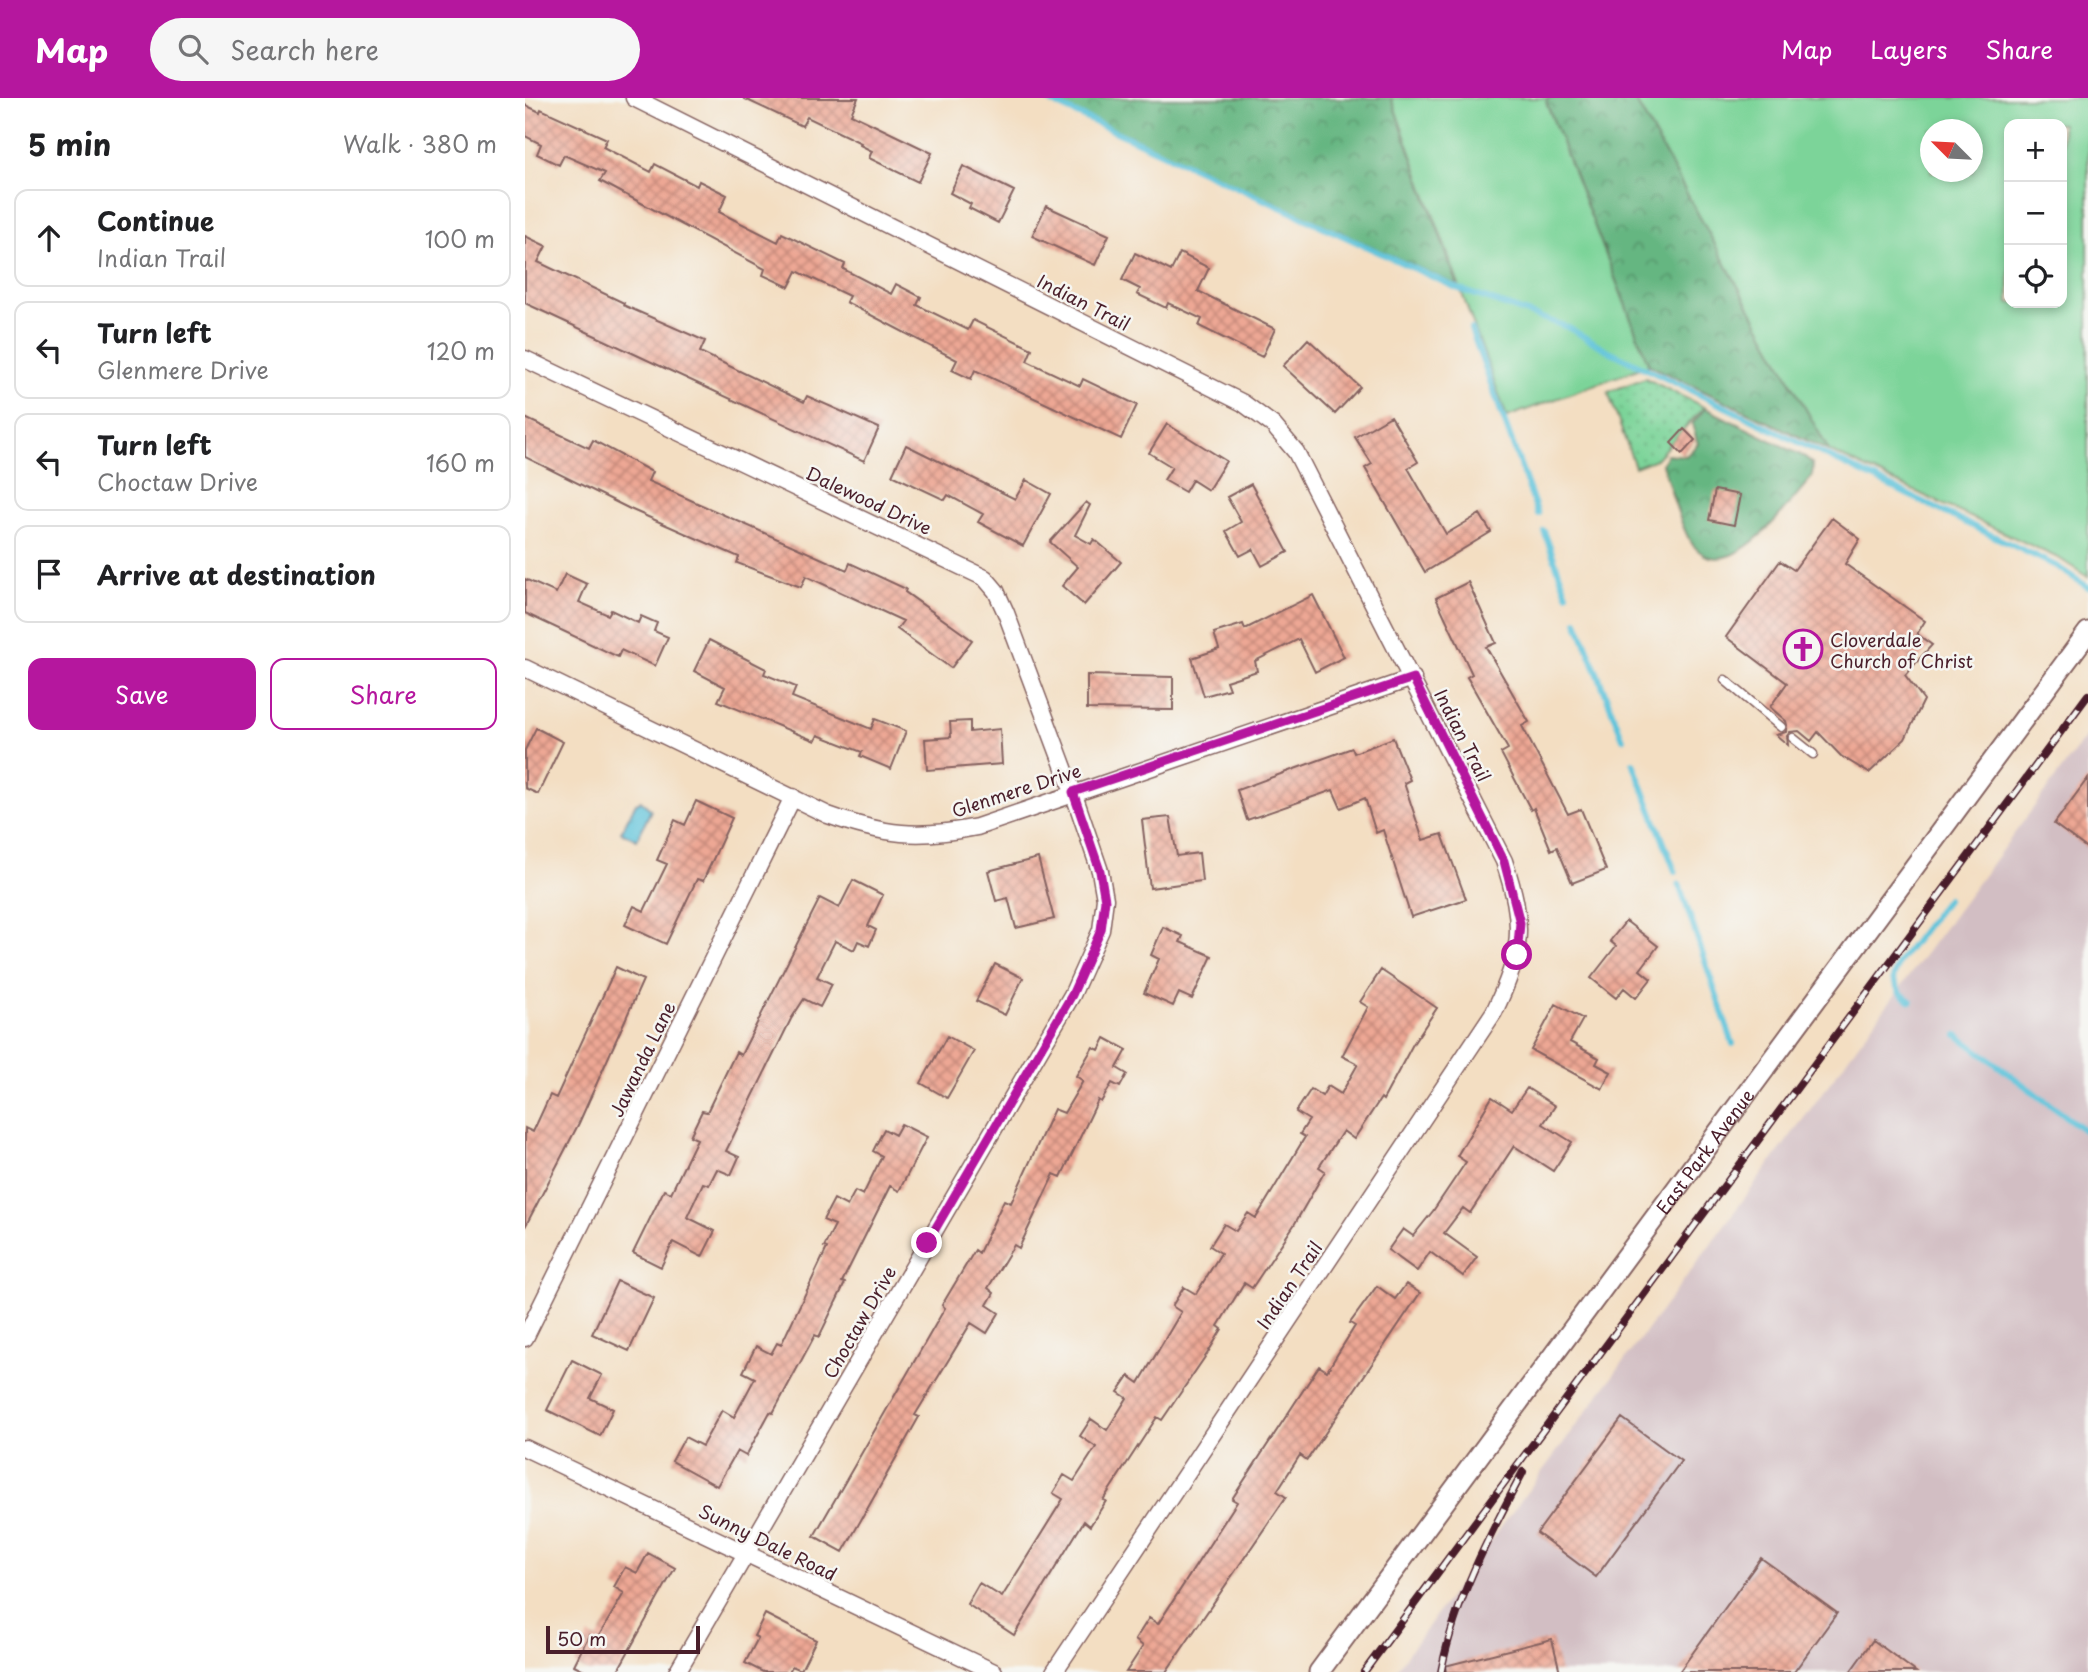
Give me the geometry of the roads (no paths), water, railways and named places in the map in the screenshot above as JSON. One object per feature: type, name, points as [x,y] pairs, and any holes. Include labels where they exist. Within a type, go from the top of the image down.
[{"type":"street","name":"Indian Trail","points":[[634,98],[1259,413],[1286,437],[1413,678],[1504,861],[1514,892],[1520,923],[1517,955],[1495,1012],[1055,1672]]},
{"type":"street","name":"Dalewood Drive","points":[[525,359],[985,578],[996,591],[1006,613],[1073,792]]},
{"type":"street","name":"East Park Avenue","points":[[1319,1672],[2088,632]]},
{"type":"street","name":"Glenmere Drive","points":[[525,668],[793,797],[866,829],[905,836],[942,834],[977,827],[1413,678]]},
{"type":"street","name":"Choctaw Drive","points":[[677,1672],[1088,964],[1101,930],[1105,900],[1100,871],[1073,792]]},
{"type":"street","name":"Jawanda Lane","points":[[525,1338],[793,797]]},
{"type":"street","name":"Sunny Dale Road","points":[[525,1448],[993,1672]]},
{"type":"lane","points":[[1725,680],[1781,727]]},
{"type":"lane","points":[[1793,738],[1813,754]]},
{"type":"water","points":[[641,801],[651,810],[637,840],[621,832],[636,803]]},
{"type":"waterway","points":[[1042,98],[1459,289],[1567,327],[1609,351],[2056,566],[2088,587]]},
{"type":"waterway","points":[[1471,329],[1538,514]]},
{"type":"waterway","points":[[1544,531],[1567,594]]},
{"type":"waterway","points":[[1577,621],[1623,739]]},
{"type":"waterway","points":[[1633,763],[1675,871]]},
{"type":"waterway","points":[[1679,884],[1733,1044]]},
{"type":"waterway","points":[[1911,1001],[1900,993],[1893,979],[1898,963],[1947,899]]},
{"type":"waterway","points":[[1957,1035],[2088,1133]]},
{"type":"railway","points":[[1364,1672],[2088,695]]},
{"type":"railway","points":[[1441,1672],[1464,1594],[1523,1472]]},
{"type":"place","name":"Cloverdale Church of Christ","points":[[1803,649]]}]
